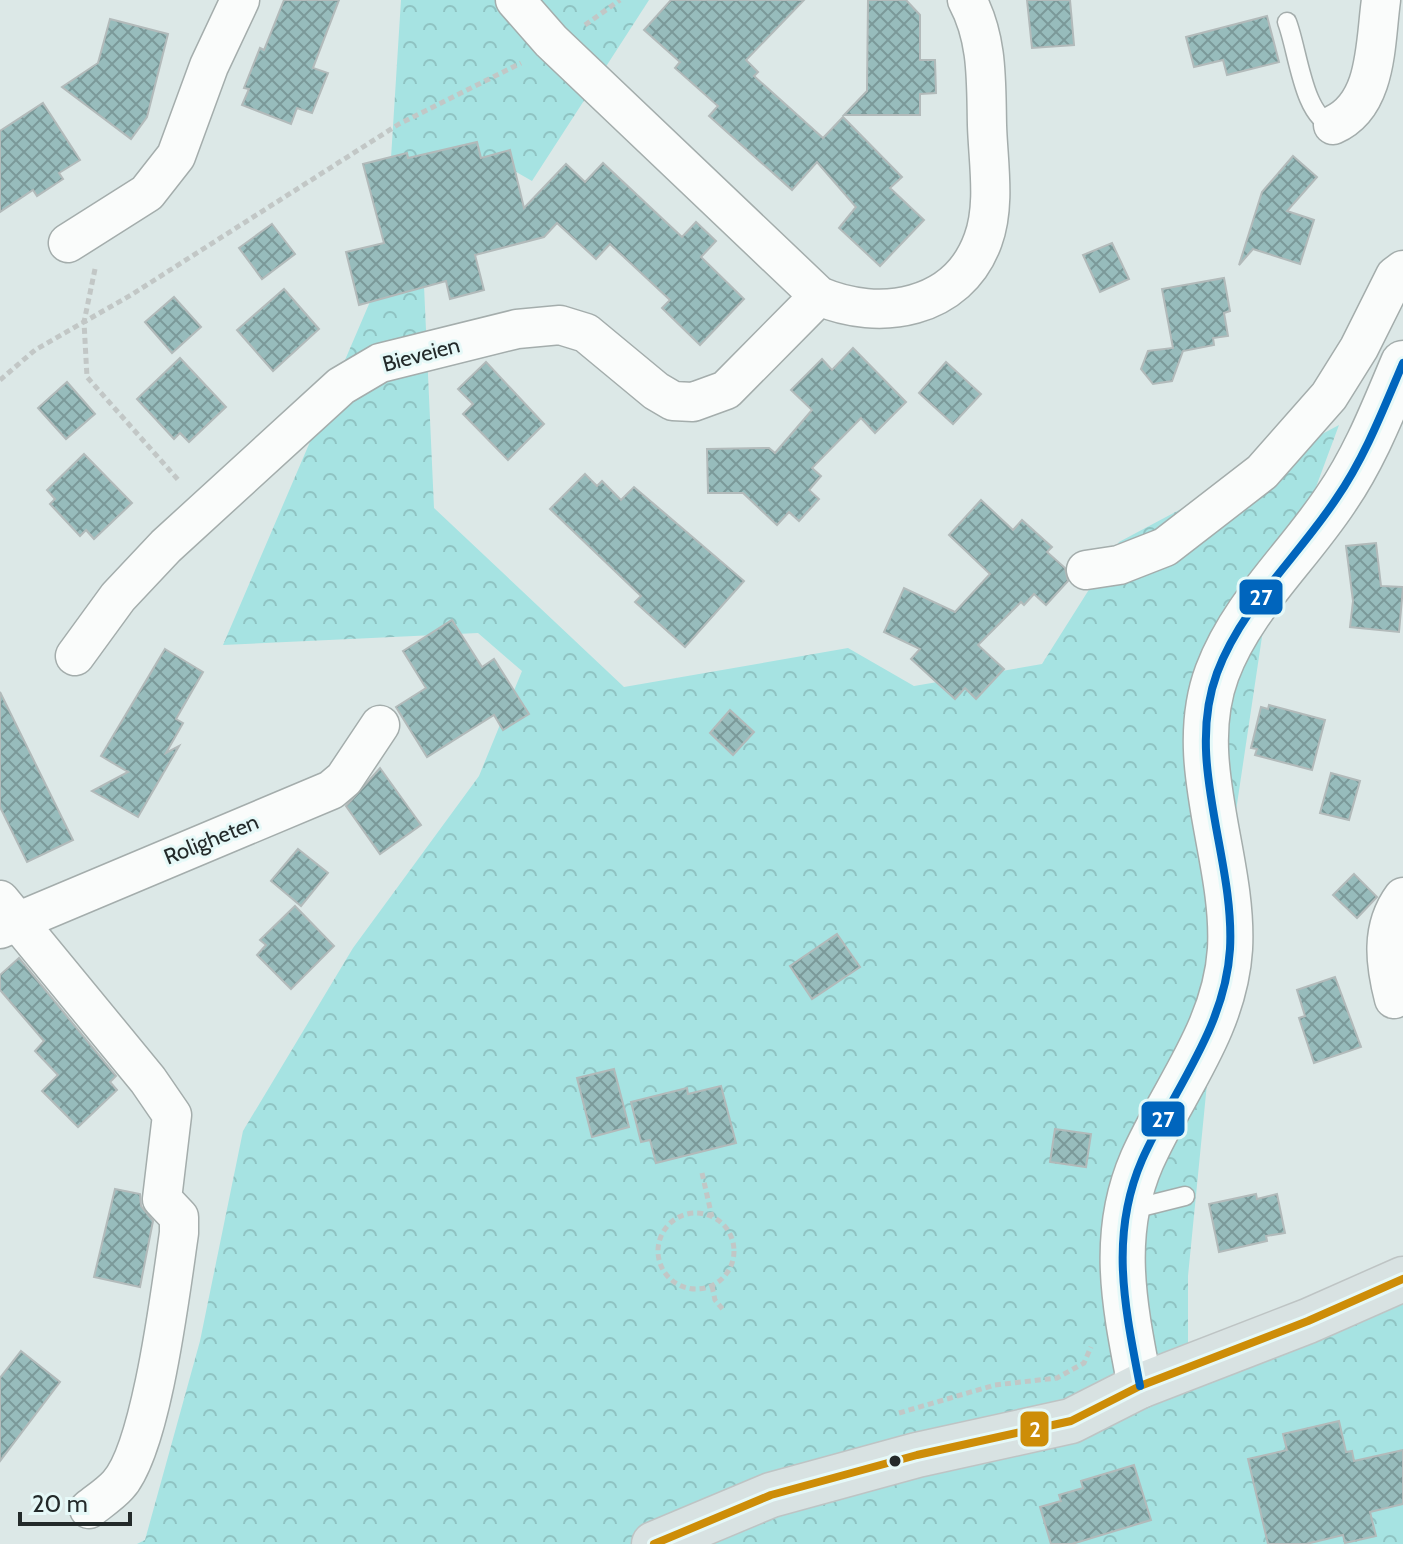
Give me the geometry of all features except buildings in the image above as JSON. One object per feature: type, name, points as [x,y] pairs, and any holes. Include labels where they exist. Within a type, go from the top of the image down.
[{"type":"main road","points":[[677,1539],[771,1495],[917,1455],[1071,1421],[1140,1386],[1308,1321],[1403,1279]]},
{"type":"street","points":[[68,243],[147,193],[176,156],[209,66],[240,0]]},
{"type":"street","points":[[515,0],[551,41],[819,296],[868,311],[907,308],[942,293],[964,272],[983,241],[989,204],[986,59],[978,20],[967,0]]},
{"type":"street","points":[[1333,125],[1348,118],[1369,84],[1381,0]]},
{"type":"street","points":[[1086,570],[1119,565],[1165,547],[1262,472],[1329,396],[1359,348],[1395,276],[1403,270]]},
{"type":"street","name":"Bieveien","points":[[75,656],[118,597],[205,510],[341,386],[380,363],[517,329],[560,325],[586,333],[656,391],[673,401],[693,402],[726,390],[819,296]]},
{"type":"street","points":[[1140,1386],[1120,1260],[1126,1210],[1142,1160],[1196,1063],[1224,989],[1230,950],[1230,910],[1205,746],[1215,677],[1229,643],[1248,613],[1336,500],[1365,451],[1403,364]]},
{"type":"street","name":"Roligheten","points":[[89,1509],[119,1484],[133,1460],[159,1360],[179,1233],[179,1217],[162,1199],[172,1115],[148,1080],[5,916],[331,790],[344,779],[380,725]]},
{"type":"street","points":[[1394,999],[1386,965],[1387,934],[1393,911],[1403,897]]},
{"type":"lane","points":[[1287,22],[1313,110],[1324,123],[1333,125]]},
{"type":"lane","points":[[1126,1210],[1185,1196]]},
{"type":"path","points":[[581,28],[620,0]]},
{"type":"path","points":[[0,380],[35,350],[399,124],[522,62]]},
{"type":"path","points":[[106,219],[84,322],[87,377],[205,510]]},
{"type":"path","points":[[702,1173],[712,1217],[731,1237],[734,1252],[731,1266],[712,1286],[697,1290],[682,1287],[660,1266],[657,1252],[660,1236],[682,1215],[697,1213],[712,1217]]},
{"type":"path","points":[[712,1286],[715,1300],[725,1312]]},
{"type":"green space","points":[[401,0],[649,0],[532,181],[492,158],[466,158],[421,219],[434,508],[624,687],[848,648],[914,686],[1042,664],[1119,542],[1339,425],[1263,630],[1230,851],[1188,1276],[1188,1364],[1403,1273],[1403,1544],[137,1544],[145,1540],[200,1341],[243,1131],[353,948],[479,776],[522,671],[478,633],[223,645],[384,269]]},
{"type":"transit line","name":"27","points":[[1140,1386],[1125,1300],[1123,1244],[1126,1216],[1142,1160],[1208,1032],[1226,978],[1230,949],[1230,915],[1208,775],[1208,707],[1217,673],[1241,626],[1321,521],[1356,467],[1403,363]]},
{"type":"transit line","name":"2","points":[[654,1544],[771,1495],[917,1455],[1071,1421],[1140,1386],[1308,1321],[1403,1279]]}]
